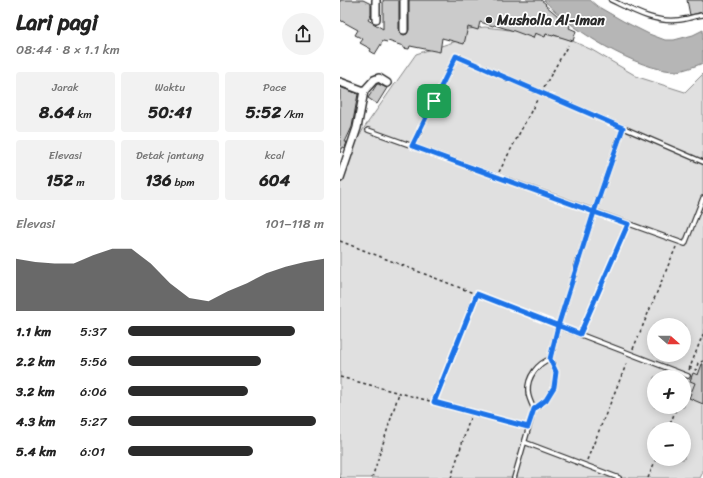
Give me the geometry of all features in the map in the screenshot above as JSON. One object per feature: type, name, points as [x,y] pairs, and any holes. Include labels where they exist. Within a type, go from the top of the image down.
[{"type":"street","points":[[376,0],[376,19]]},
{"type":"street","points":[[404,0],[404,30]]},
{"type":"street","points":[[340,178],[357,128],[364,91],[376,78],[379,78],[387,83]]},
{"type":"street","points":[[340,82],[364,91]]},
{"type":"lane","points":[[611,0],[638,13],[664,20],[679,20],[703,15]]},
{"type":"lane","points":[[412,146],[456,56],[703,162]]},
{"type":"lane","points":[[514,478],[534,409],[546,400],[554,387],[556,372],[550,359],[558,326],[594,212],[623,128]]},
{"type":"lane","points":[[368,130],[685,244],[703,198]]},
{"type":"lane","points":[[558,326],[673,370]]},
{"type":"lane","points":[[534,409],[527,389],[533,372],[544,361],[550,359]]},
{"type":"lane","points":[[524,442],[619,478]]},
{"type":"path","points":[[496,177],[568,45]]},
{"type":"path","points":[[580,334],[628,224]]},
{"type":"path","points":[[340,241],[558,326]]},
{"type":"path","points":[[434,402],[477,294]]},
{"type":"path","points":[[689,370],[703,334]]},
{"type":"path","points":[[689,367],[696,370],[698,364],[703,361]]},
{"type":"path","points":[[340,377],[528,427]]},
{"type":"path","points":[[372,478],[399,393]]},
{"type":"path","points":[[451,478],[472,412]]},
{"type":"path","points":[[648,478],[653,466]]},
{"type":"shaded area","points":[[544,0],[590,0],[597,6],[623,21],[665,40],[674,40],[693,35],[703,30],[703,63],[677,71],[661,69],[644,64],[605,46],[587,35],[555,11]]},
{"type":"shaded area","points":[[485,27],[566,38],[592,50],[638,77],[685,92],[703,74],[703,472],[700,478],[340,478],[340,183],[354,145],[364,128],[416,54],[463,39],[468,29]]},
{"type":"building","points":[[340,0],[363,0],[371,4],[371,15],[368,20],[383,29],[383,0],[399,0],[399,30],[400,33],[404,35],[407,34],[409,30],[409,0],[541,0],[570,26],[569,28],[576,31],[573,41],[554,35],[546,34],[545,37],[535,33],[533,38],[514,31],[480,22],[478,30],[468,27],[464,44],[442,38],[440,52],[410,46],[409,49],[403,48],[403,46],[388,41],[383,41],[375,54],[370,51],[371,49],[360,43],[363,39],[355,35],[358,30],[340,20]]},
{"type":"building","points":[[687,0],[703,0],[703,12],[690,15]]},
{"type":"building","points":[[377,84],[387,88],[377,104],[368,98]]},
{"type":"building","points":[[340,87],[358,94],[352,127],[345,142],[347,142],[345,148],[343,147],[340,153]]},
{"type":"building","points":[[703,364],[703,404],[691,399],[691,393],[695,383],[691,381],[691,378],[693,373],[698,375]]},
{"type":"place","name":"Musholla Al-Iman","points":[[489,20]]},
{"type":"route","points":[[434,101],[412,146],[594,212],[558,326],[550,359],[556,372],[554,387],[546,400],[534,409],[528,427],[434,402],[477,294],[558,326],[580,334],[628,224],[594,212],[623,128],[456,56],[434,101]]}]
